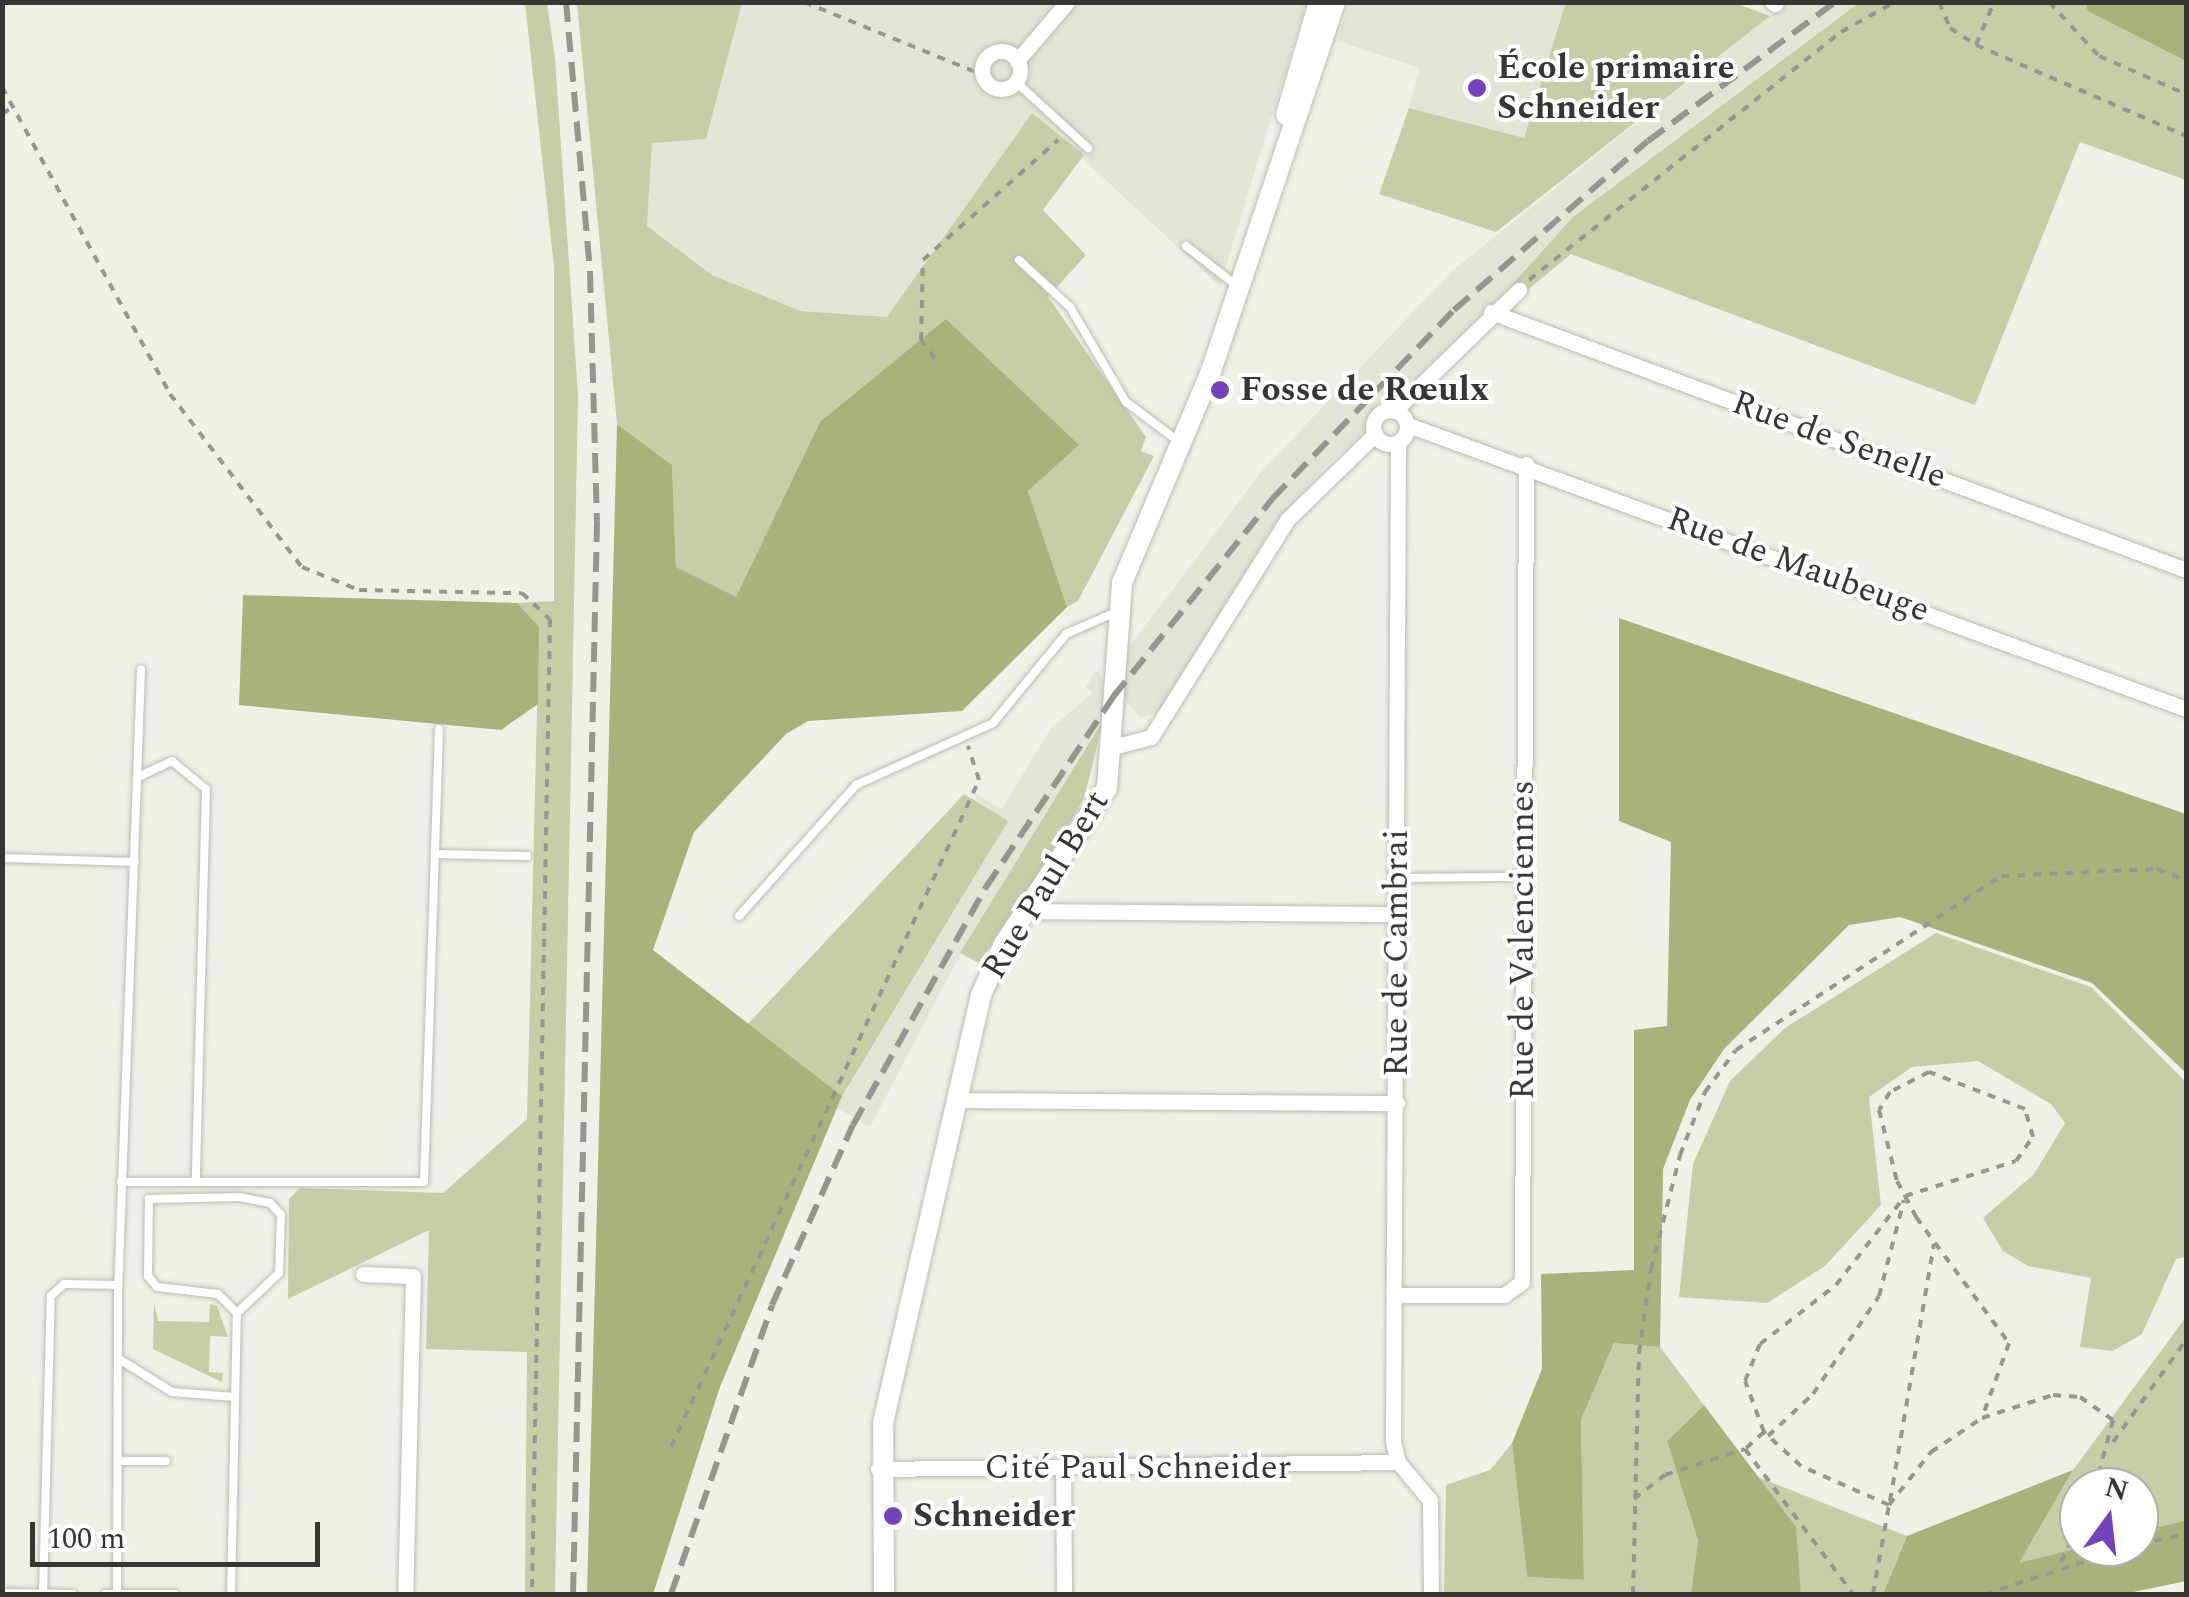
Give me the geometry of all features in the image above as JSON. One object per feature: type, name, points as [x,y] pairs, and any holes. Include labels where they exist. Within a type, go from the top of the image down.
[{"type":"street","points":[[1018,60],[991,54],[982,75],[1000,89],[1016,82],[1018,60],[1067,2]]},
{"type":"street","name":"Rue Paul Bert","points":[[1266,204],[1319,2]]},
{"type":"street","name":"Rue Paul Bert","points":[[884,1594],[878,1469],[955,1100],[986,981],[1026,912],[1096,813],[1114,747],[1116,612],[1239,287],[1335,2]]},
{"type":"street","points":[[1114,747],[1151,737],[1288,519],[1375,434],[1377,416],[1395,410],[1491,312],[1519,290]]},
{"type":"street","name":"Rue de Senelle","points":[[1491,312],[2186,570]]},
{"type":"street","points":[[1375,434],[1398,442],[1408,425],[1395,410]]},
{"type":"street","name":"Rue de Maubeuge","points":[[1408,425],[1526,464],[2186,709]]},
{"type":"street","name":"Rue de Cambrai","points":[[1398,442],[1394,1295],[1398,1462]]},
{"type":"street","name":"Rue de Valenciennes","points":[[1394,1295],[1504,1295],[1522,1282],[1526,464]]},
{"type":"street","points":[[1026,912],[1397,914]]},
{"type":"street","points":[[955,1100],[1396,1103]]},
{"type":"street","points":[[363,1274],[413,1276],[405,1594]]},
{"type":"street","points":[[1398,1462],[1430,1500],[1431,1594]]},
{"type":"street","name":"Cité Paul Schneider","points":[[878,1469],[1398,1462]]},
{"type":"street","points":[[1063,1468],[1064,1594]]},
{"type":"lane","points":[[1016,82],[1088,148]]},
{"type":"lane","points":[[1186,246],[1239,287]]},
{"type":"lane","points":[[1018,260],[1070,306],[1134,410],[1182,444]]},
{"type":"lane","points":[[739,916],[864,778],[1002,716],[1076,626],[1116,612]]},
{"type":"lane","points":[[117,1594],[118,1285],[140,669]]},
{"type":"lane","points":[[121,1182],[424,1182],[439,729]]},
{"type":"lane","points":[[138,778],[172,762],[206,789],[196,1180]]},
{"type":"lane","points":[[436,854],[528,856]]},
{"type":"lane","points":[[2,858],[135,862]]},
{"type":"lane","points":[[1398,878],[1523,876]]},
{"type":"lane","points":[[230,1594],[237,1313],[279,1273],[281,1215],[238,1197],[149,1199],[148,1276],[157,1287],[218,1294],[237,1313]]},
{"type":"lane","points":[[43,1594],[51,1296],[64,1284],[118,1285]]},
{"type":"lane","points":[[119,1359],[172,1392],[234,1397]]},
{"type":"lane","points":[[118,1461],[166,1461]]},
{"type":"lane","points":[[2,1593],[73,1594]]},
{"type":"lane","points":[[105,1594],[175,1594]]},
{"type":"path","points":[[804,2],[982,75]]},
{"type":"path","points":[[1519,290],[1706,135],[1895,2]]},
{"type":"path","points":[[1939,2],[1950,28],[1976,45],[2186,136]]},
{"type":"path","points":[[1976,45],[1994,2]]},
{"type":"path","points":[[2049,2],[2099,56],[2186,94]]},
{"type":"path","points":[[2,87],[170,394],[302,567],[359,590],[522,593],[550,619],[532,1594]]},
{"type":"path","points":[[2,114],[14,107]]},
{"type":"path","points":[[935,358],[921,340],[922,260],[1069,130]]},
{"type":"path","points":[[671,1447],[979,780],[964,736]]},
{"type":"path","points":[[1633,1594],[1634,1500],[1651,1269],[1680,1155],[1705,1092],[1736,1050],[2002,876],[2157,868],[2186,880]]},
{"type":"path","points":[[1889,1505],[1801,1466],[1766,1434],[1746,1381],[1760,1344],[1836,1285],[1905,1196],[2016,1161],[2033,1137],[2025,1109],[1928,1072],[1890,1092],[1879,1110],[1905,1196],[1934,1244],[2009,1343],[1982,1418]]},
{"type":"path","points":[[1634,1500],[1665,1475],[1746,1449],[1813,1394],[1879,1296],[1905,1196]]},
{"type":"path","points":[[1873,1594],[1934,1244]]},
{"type":"path","points":[[2103,1467],[2113,1442],[2186,1340]]},
{"type":"path","points":[[1889,1505],[1931,1452],[1982,1418],[2015,1403],[2080,1397],[2113,1420],[2113,1442]]},
{"type":"path","points":[[1746,1449],[1853,1594]]},
{"type":"path","points":[[2159,1540],[2186,1534]]},
{"type":"path","points":[[1985,1594],[2059,1564]]},
{"type":"shaded area","points":[[742,3],[1306,3],[1220,286],[1033,113],[887,317],[801,311],[712,275],[647,227],[652,142],[706,139]]},
{"type":"shaded area","name":"École primaire Schneider","points":[[1349,3],[1566,3],[1524,139],[1409,108],[1420,68],[1337,41]]},
{"type":"shaded area","points":[[1786,3],[1882,3],[1596,216],[1323,469],[1276,523],[1158,713],[1140,717],[1126,701],[1099,736],[961,953],[870,1127],[821,1099],[977,795],[1002,809],[1051,728],[1093,693],[1086,687],[1096,670],[1104,680],[1261,472],[1452,271]]},
{"type":"green space","points":[[1566,2],[1735,3],[1770,16],[1496,232],[1379,194],[1409,108],[1524,138]]},
{"type":"green space","points":[[525,3],[547,3],[555,58],[578,395],[555,1594],[525,1594],[527,1352],[426,1349],[429,1230],[288,1299],[289,1199],[300,1188],[443,1193],[527,1119],[539,628],[517,603],[554,601],[554,267]]},
{"type":"green space","points":[[577,3],[742,3],[706,139],[652,143],[647,226],[712,275],[801,311],[887,317],[1032,113],[1084,155],[1043,210],[1086,255],[1048,297],[1146,437],[1141,451],[1154,456],[1078,601],[1067,607],[1028,491],[1078,445],[820,422],[736,598],[676,567],[672,465],[617,424]]},
{"type":"green space","points":[[1859,3],[2085,3],[2186,61],[2186,180],[2080,142],[1975,405],[1571,254],[1518,298],[1511,286],[1573,217]]},
{"type":"green space","points":[[2085,3],[2186,3],[2186,61],[2088,11]]},
{"type":"green space","points":[[946,319],[1079,445],[1028,491],[1067,607],[962,711],[808,721],[786,734],[694,832],[653,950],[842,1096],[720,1387],[653,1594],[587,1594],[617,424],[672,465],[676,567],[736,597],[820,422]]},
{"type":"green space","points":[[243,595],[517,603],[539,627],[538,704],[501,730],[239,705]]},
{"type":"green space","points":[[1619,618],[2186,814],[2186,1073],[2092,983],[1900,917],[1849,925],[1724,1049],[1690,1100],[1663,1169],[1660,1347],[1614,1343],[1581,1420],[1584,1580],[1527,1577],[1512,1443],[1542,1369],[1541,1274],[1634,1270],[1634,1030],[1667,1026],[1671,842],[1619,821]]},
{"type":"green space","points":[[1104,719],[1084,798],[1059,842],[979,963],[960,953]]},
{"type":"green space","points":[[964,794],[1008,821],[842,1096],[746,1026]]},
{"type":"green space","points":[[1936,933],[2091,987],[2186,1082],[2186,1257],[2176,1259],[2142,1334],[2113,1351],[2080,1347],[2091,1278],[2028,1266],[2003,1251],[1983,1218],[2034,1174],[2065,1123],[2051,1104],[1978,1061],[1912,1067],[1869,1097],[1881,1205],[1825,1266],[1767,1303],[1679,1297],[1693,1164],[1730,1081],[1785,1028]]},
{"type":"green space","points":[[154,1303],[158,1321],[209,1322],[210,1304],[217,1306],[228,1337],[210,1336],[209,1372],[223,1373],[222,1382],[153,1349]]},
{"type":"green space","points":[[2186,1317],[2186,1520],[2159,1527],[2159,1467],[2075,1467]]},
{"type":"green space","points":[[1614,1343],[1660,1347],[1704,1405],[1667,1441],[1698,1542],[1691,1594],[1444,1594],[1446,1485],[1490,1470],[1512,1443],[1527,1577],[1584,1580],[1581,1420]]},
{"type":"green space","points":[[1704,1405],[1796,1527],[1801,1594],[1691,1594],[1698,1541],[1667,1441]]},
{"type":"green space","points":[[2059,1476],[2059,1494],[2019,1563],[2059,1553],[2059,1567],[2159,1567],[2159,1527],[2186,1520],[2186,1581],[2124,1594],[1883,1594],[1907,1536]]},
{"type":"green space","points":[[1758,1477],[1907,1536],[1883,1594],[1801,1594],[1795,1527]]},
{"type":"green space","points":[[2059,1494],[2059,1553],[2018,1564]]},
{"type":"railway","points":[[566,2],[590,273],[597,522],[573,1594]]},
{"type":"railway","points":[[671,1594],[772,1305],[853,1125],[986,887],[1113,697],[1272,499],[1454,310],[1648,141],[1835,2]]},
{"type":"place","name":"École primaire Schneider","points":[[1477,88]]},
{"type":"place","name":"Fosse de Rœulx","points":[[1220,390]]},
{"type":"place","name":"Schneider","points":[[893,1516]]}]
